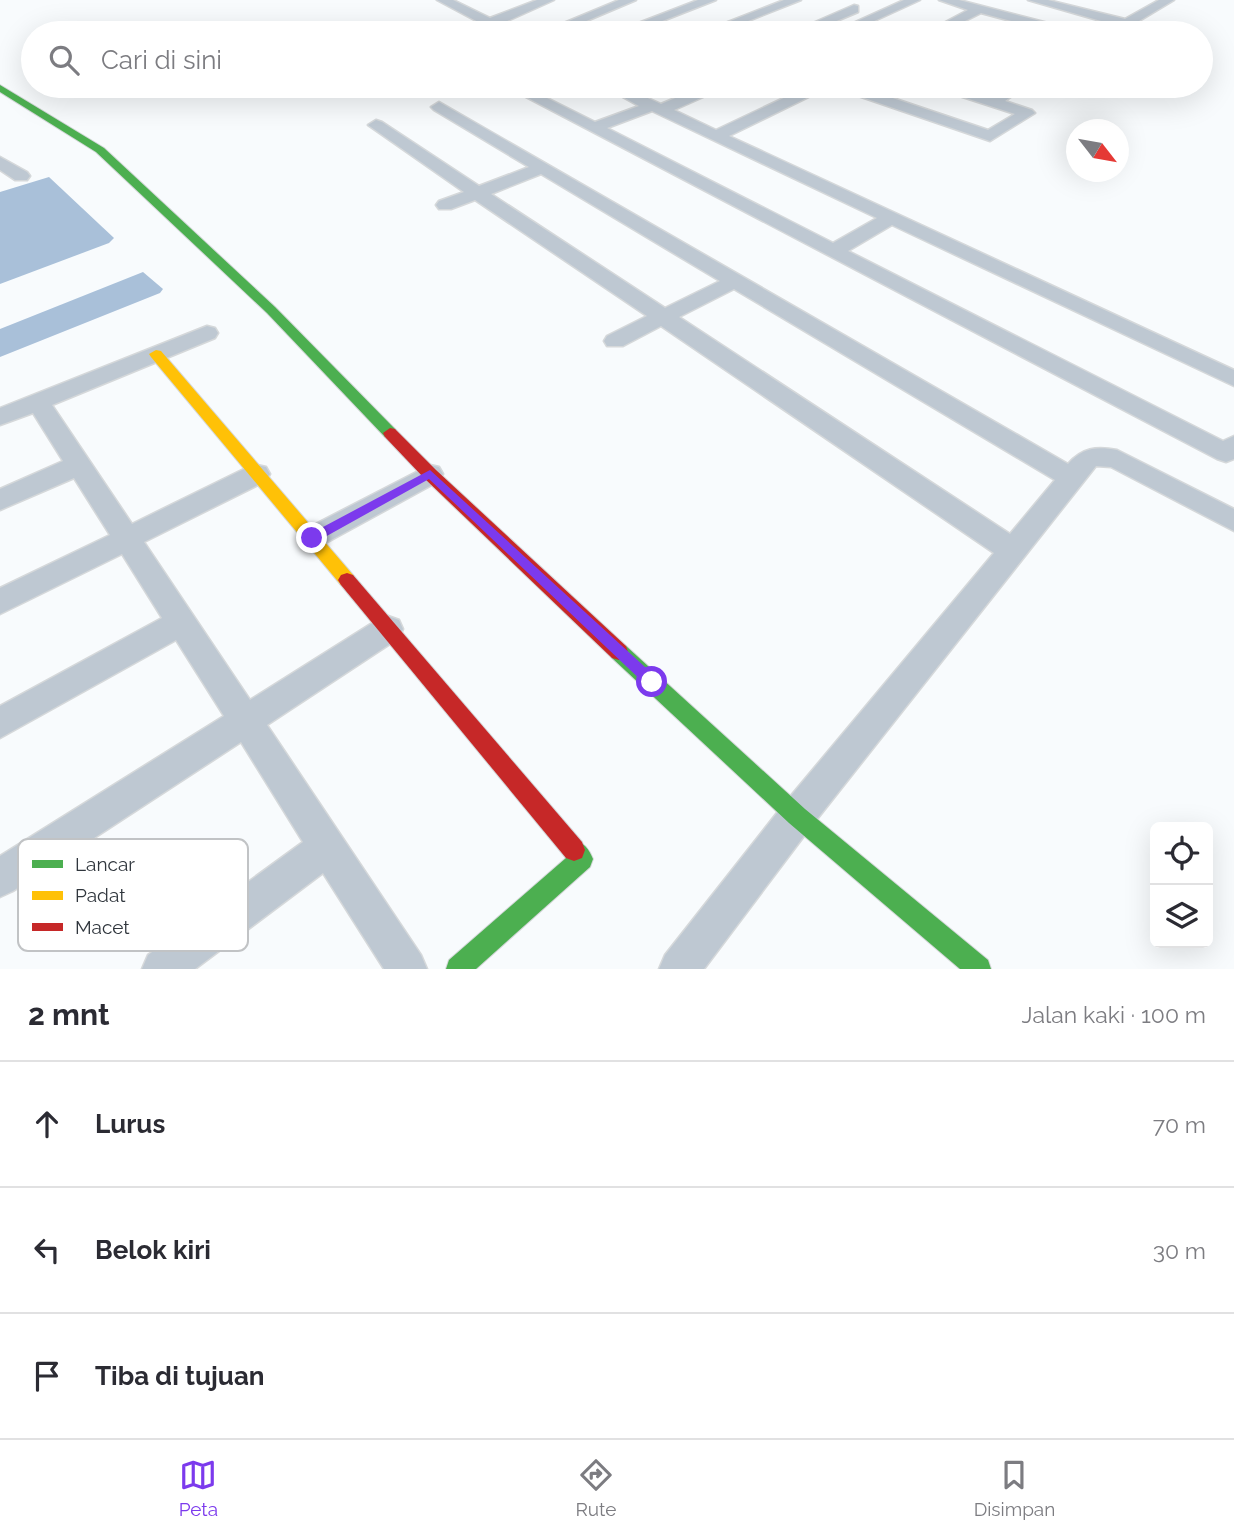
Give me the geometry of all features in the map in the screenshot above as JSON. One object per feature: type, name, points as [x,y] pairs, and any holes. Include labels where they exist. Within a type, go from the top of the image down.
[{"type":"street","points":[[443,0],[476,21]]},
{"type":"street","points":[[457,7],[474,0]]},
{"type":"street","points":[[504,21],[548,0]]},
{"type":"street","points":[[576,21],[630,0]]},
{"type":"street","points":[[602,9],[632,20],[710,0]]},
{"type":"street","points":[[739,21],[795,0]]},
{"type":"street","points":[[865,21],[914,0]]},
{"type":"street","points":[[945,0],[1023,21]]},
{"type":"street","points":[[1034,0],[1116,21]]},
{"type":"street","points":[[1066,8],[1082,0]]},
{"type":"street","points":[[1132,21],[1168,0]]},
{"type":"street","points":[[821,21],[859,2],[888,11]]},
{"type":"street","points":[[956,21],[980,9]]},
{"type":"street","points":[[0,88],[100,150],[271,310],[430,474],[797,816],[978,969]]},
{"type":"street","points":[[535,98],[1226,453],[1234,445]]},
{"type":"street","points":[[636,98],[1234,379]]},
{"type":"street","points":[[594,128],[684,98]]},
{"type":"street","points":[[716,136],[795,98]]},
{"type":"street","points":[[878,98],[990,136],[1027,113],[980,98]]},
{"type":"street","points":[[992,102],[999,98]]},
{"type":"street","points":[[439,107],[1071,478]]},
{"type":"street","points":[[376,125],[1013,550]]},
{"type":"street","points":[[0,163],[20,176]]},
{"type":"street","points":[[445,205],[542,167]]},
{"type":"street","points":[[833,251],[891,218]]},
{"type":"street","points":[[615,341],[735,281]]},
{"type":"street","points":[[0,417],[207,333]]},
{"type":"street","points":[[156,354],[582,859],[458,969]]},
{"type":"street","points":[[38,402],[407,969]]},
{"type":"street","points":[[679,969],[797,816],[1087,459],[1100,456],[1117,459],[1234,521]]},
{"type":"street","points":[[0,500],[78,465]]},
{"type":"street","points":[[0,602],[257,474]]},
{"type":"street","points":[[312,538],[430,474]]},
{"type":"street","points":[[0,723],[181,622]]},
{"type":"street","points":[[61,839],[388,629]]},
{"type":"street","points":[[248,905],[327,847]]},
{"type":"street","points":[[0,878],[18,866]]},
{"type":"street","points":[[162,969],[186,951]]},
{"type":"water","points":[[49,177],[114,238],[109,243],[0,284],[0,192]]},
{"type":"water","points":[[143,272],[163,289],[160,293],[0,357],[0,329]]},
{"type":"traffic: fast","points":[[0,88],[100,150],[271,310],[390,433]]},
{"type":"traffic: fast","points":[[619,652],[797,816],[979,969]]},
{"type":"traffic: fast","points":[[458,969],[582,859],[574,850]]},
{"type":"traffic: slow","points":[[156,354],[347,580]]},
{"type":"traffic: jam","points":[[390,433],[619,652]]},
{"type":"traffic: jam","points":[[347,580],[574,850]]},
{"type":"route","points":[[312,538],[430,474],[652,682]]}]
